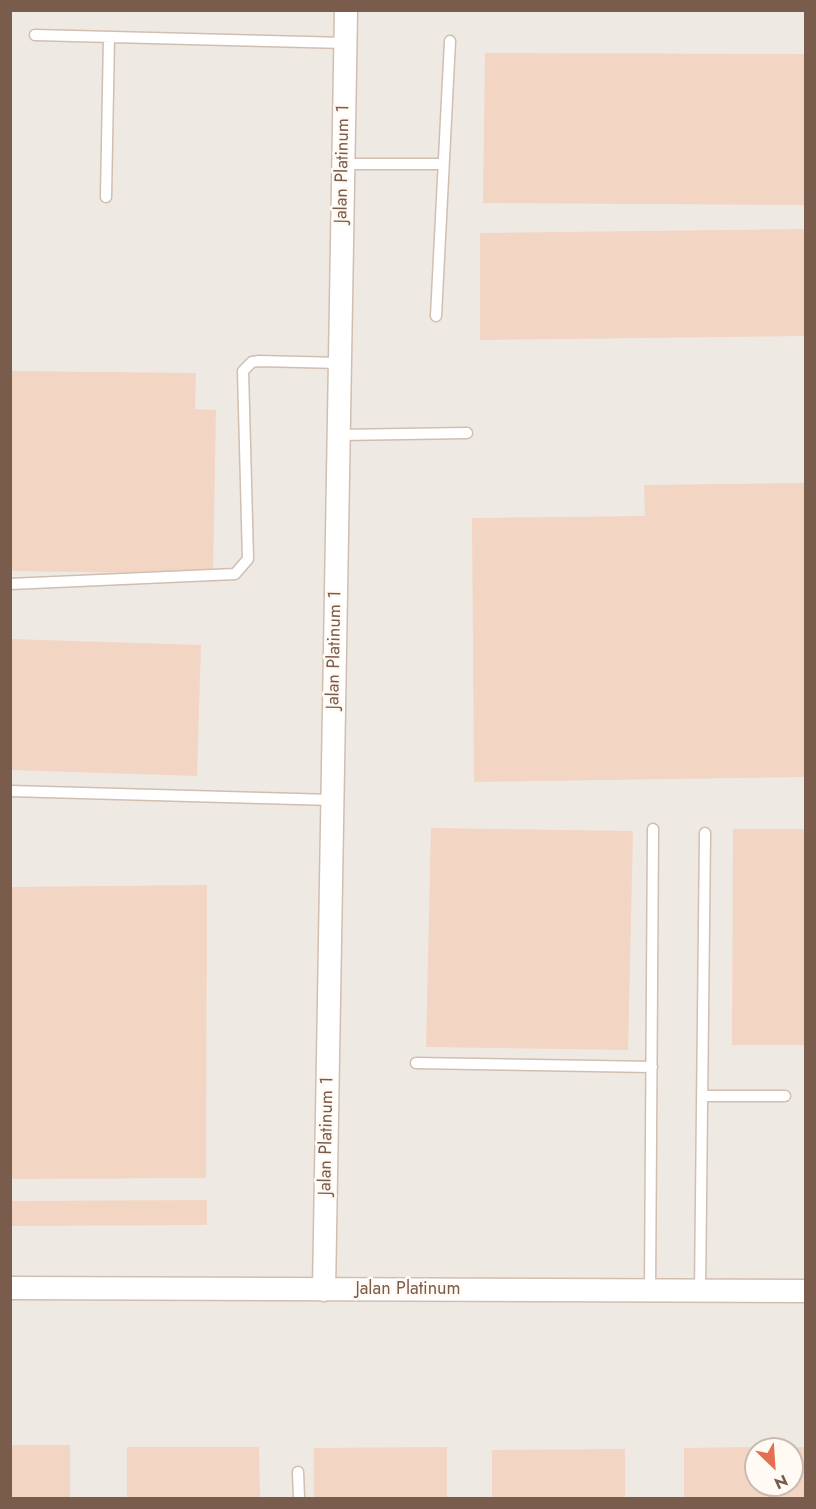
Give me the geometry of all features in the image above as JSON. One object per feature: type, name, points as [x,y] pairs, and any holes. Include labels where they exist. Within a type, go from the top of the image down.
[{"type":"street","name":"Jalan Platinum 1","points":[[324,1290],[346,10]]},
{"type":"street","name":"Jalan Platinum","points":[[10,1288],[806,1292]]},
{"type":"lane","points":[[35,35],[345,43]]},
{"type":"lane","points":[[106,197],[109,37]]},
{"type":"lane","points":[[436,316],[450,41]]},
{"type":"lane","points":[[343,164],[442,164]]},
{"type":"lane","points":[[10,584],[235,574],[248,559],[243,371],[252,362],[259,361],[340,363]]},
{"type":"lane","points":[[339,435],[467,433]]},
{"type":"lane","points":[[10,791],[333,800]]},
{"type":"lane","points":[[650,1291],[653,830]]},
{"type":"lane","points":[[700,1291],[705,833]]},
{"type":"lane","points":[[416,1063],[652,1067]]},
{"type":"lane","points":[[702,1096],[785,1096]]},
{"type":"lane","points":[[298,1472],[299,1498]]},
{"type":"shaded area","points":[[10,11],[805,11],[805,1498],[11,1498]]},
{"type":"building","points":[[485,53],[806,54],[806,205],[483,203]]},
{"type":"building","points":[[806,229],[806,336],[480,340],[480,233]]},
{"type":"building","points":[[10,371],[196,373],[195,409],[216,410],[213,574],[10,571]]},
{"type":"building","points":[[806,483],[806,777],[474,782],[472,518],[645,516],[644,485]]},
{"type":"building","points":[[10,639],[201,645],[197,776],[10,770]]},
{"type":"building","points":[[431,828],[633,831],[628,1050],[426,1047]]},
{"type":"building","points":[[733,829],[806,829],[806,1045],[732,1045]]},
{"type":"building","points":[[207,885],[206,1178],[10,1179],[10,887]]},
{"type":"building","points":[[207,1200],[207,1225],[10,1226],[10,1201]]},
{"type":"building","points":[[10,1445],[70,1445],[70,1498],[10,1498]]},
{"type":"building","points":[[127,1447],[259,1447],[260,1498],[127,1498]]},
{"type":"building","points":[[447,1447],[447,1498],[314,1498],[314,1448]]},
{"type":"building","points":[[744,1447],[744,1497],[804,1497],[804,1447],[806,1447],[806,1498],[684,1498],[684,1448]]},
{"type":"building","points":[[625,1449],[625,1498],[492,1498],[492,1450]]}]
